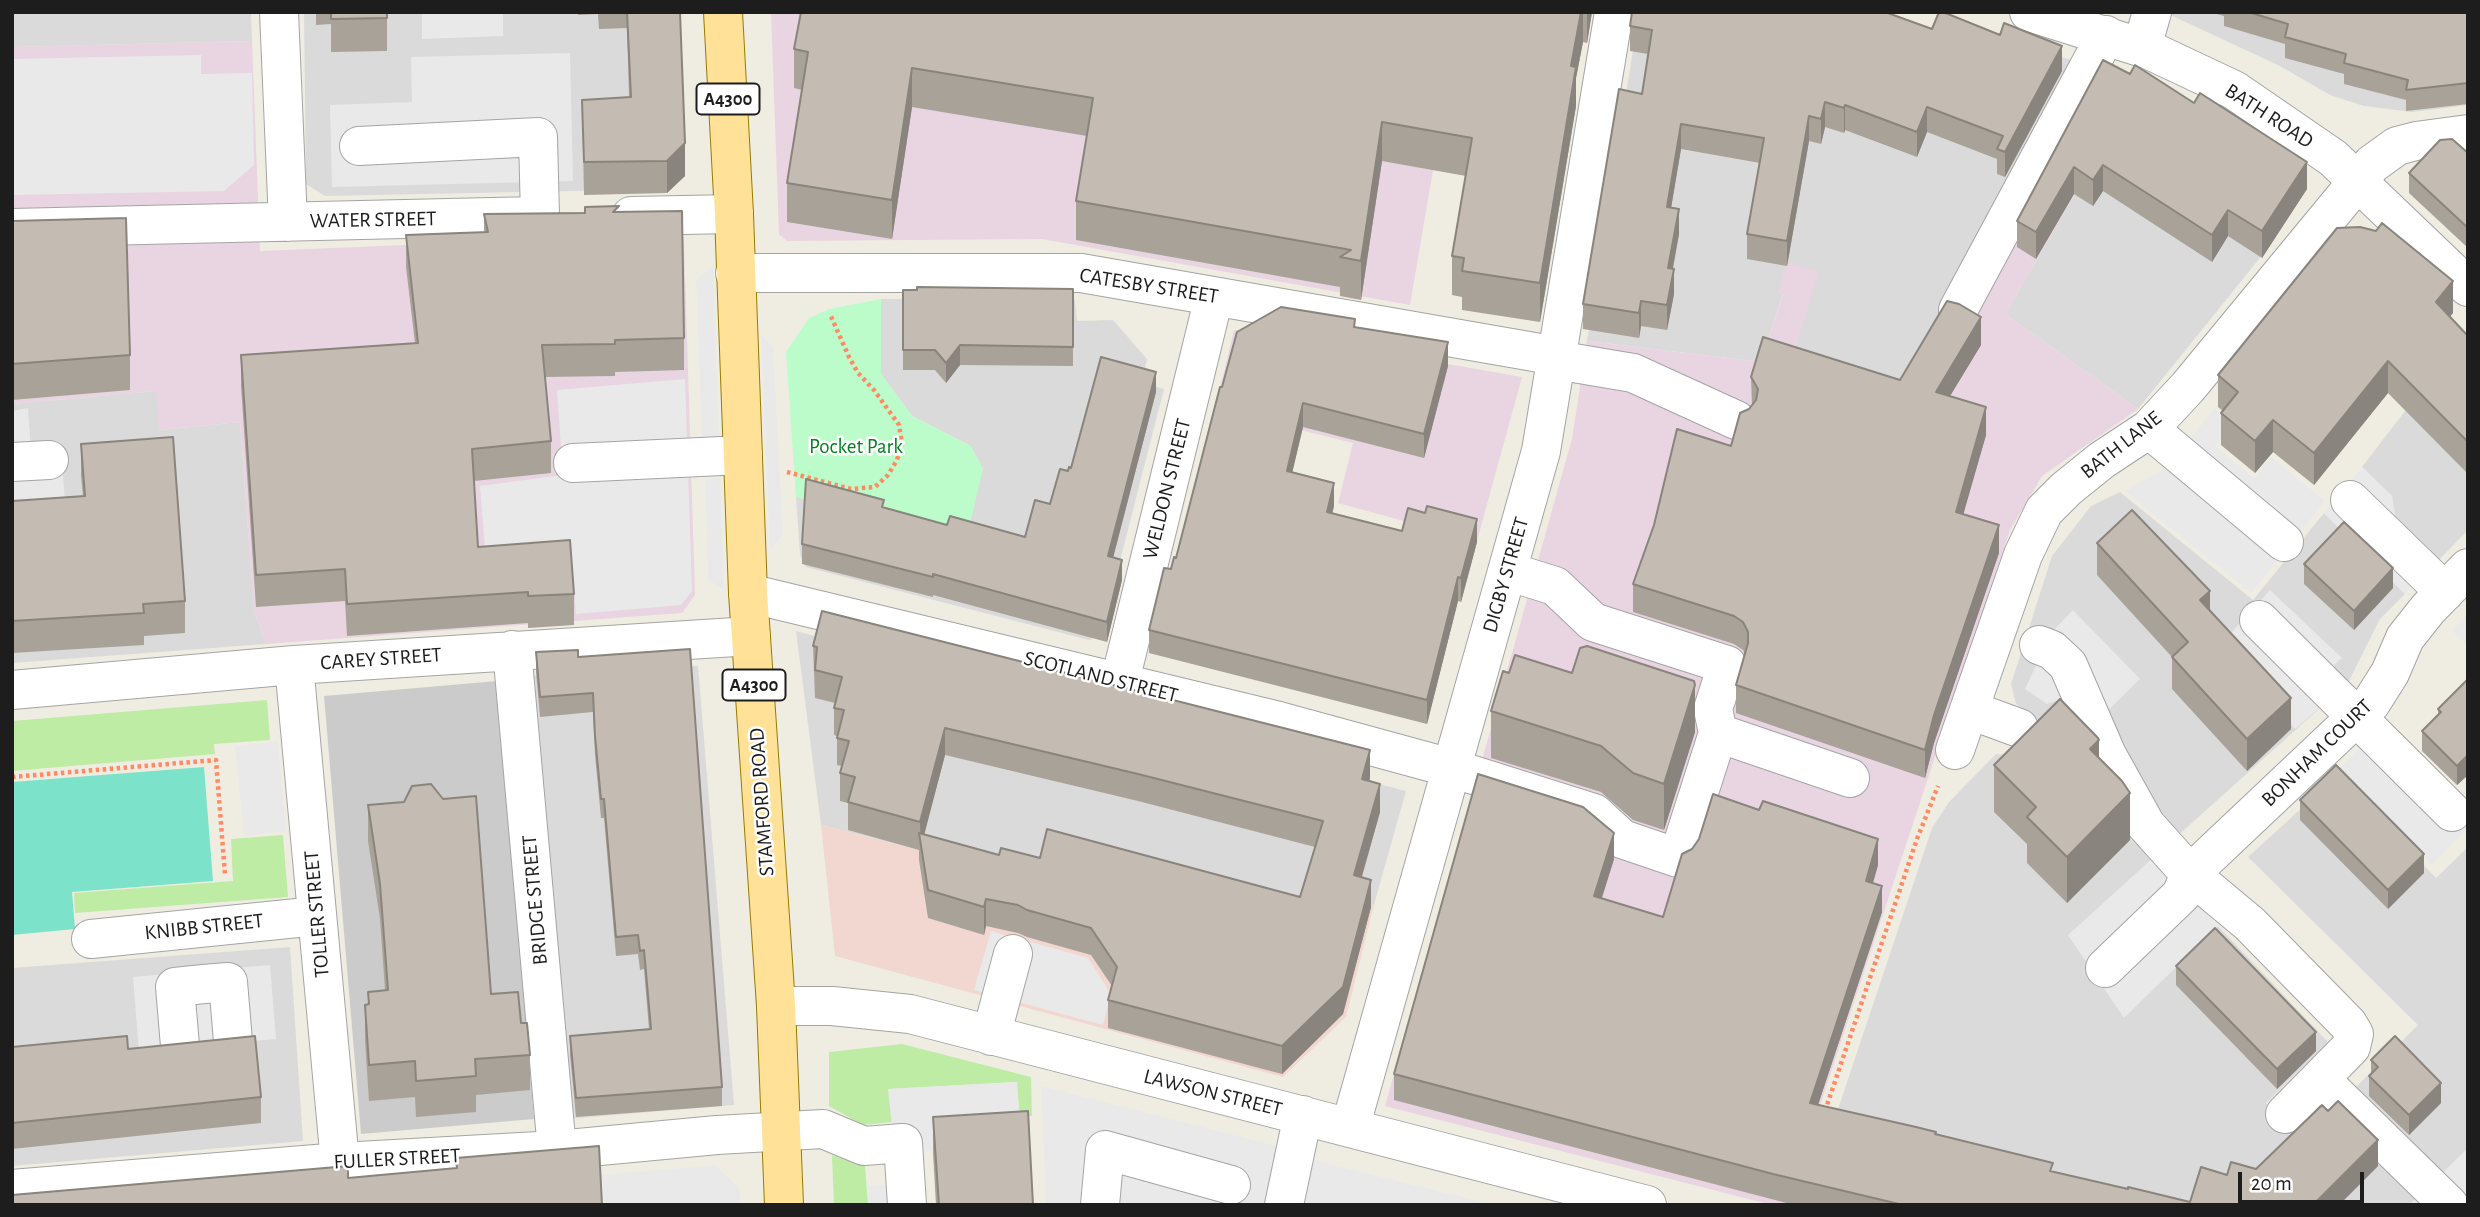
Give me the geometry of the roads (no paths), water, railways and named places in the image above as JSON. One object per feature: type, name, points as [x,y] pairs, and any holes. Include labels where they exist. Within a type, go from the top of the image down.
[{"type":"main road","name":"A4300","points":[[723,12],[735,273]]},
{"type":"main road","name":"STAMFORD ROAD","points":[[735,273],[748,593],[776,1006],[784,1204]]},
{"type":"street","points":[[279,12],[288,222]]},
{"type":"street","name":"DIGBY STREET","points":[[1350,1128],[1541,451],[1614,12]]},
{"type":"street","name":"BATH ROAD","points":[[2029,12],[2106,35],[2147,30],[2333,158],[2468,287]]},
{"type":"street","points":[[1958,310],[2106,35]]},
{"type":"street","name":"BATH LANE","points":[[1955,750],[2023,555],[2044,510],[2093,467],[2149,429],[2188,387],[2372,164],[2397,146],[2468,134]]},
{"type":"street","points":[[359,146],[538,136],[540,216]]},
{"type":"street","name":"WATER STREET","points":[[12,228],[734,214]]},
{"type":"street","name":"CATESBY STREET","points":[[735,273],[1081,273],[1633,373],[1735,420]]},
{"type":"street","name":"WELDON STREET","points":[[1120,681],[1214,297]]},
{"type":"street","points":[[2149,429],[2284,542]]},
{"type":"street","points":[[573,463],[743,455]]},
{"type":"street","points":[[2350,500],[2461,578]]},
{"type":"street","points":[[1507,571],[1555,586],[1593,622],[1727,665],[1713,709],[1718,733],[1850,778]]},
{"type":"street","name":"BONHAM COURT","points":[[2105,968],[2371,703],[2390,673],[2405,638],[2461,578]]},
{"type":"street","name":"SCOTLAND STREET","points":[[748,593],[1120,681],[1451,768],[1594,813],[1622,839],[1678,858],[1718,733]]},
{"type":"street","points":[[2259,620],[2452,812]]},
{"type":"street","points":[[1582,660],[1593,622]]},
{"type":"street","name":"CAREY STREET","points":[[12,690],[294,665],[751,636]]},
{"type":"street","points":[[2039,645],[2052,650],[2068,665],[2107,755],[2146,825],[2186,885],[2250,924],[2348,1024],[2354,1034],[2351,1047],[2285,1114]]},
{"type":"street","name":"BRIDGE STREET","points":[[512,650],[557,1150]]},
{"type":"street","name":"TOLLER STREET","points":[[294,665],[340,1162]]},
{"type":"street","points":[[1970,710],[2019,728]]},
{"type":"street","name":"KNIBB STREET","points":[[90,939],[317,916]]},
{"type":"street","points":[[200,928],[204,984]]},
{"type":"street","points":[[991,1036],[1013,954]]},
{"type":"street","points":[[180,1046],[175,987],[204,984],[228,982],[233,1041]]},
{"type":"street","name":"LAWSON STREET","points":[[776,1006],[832,1006],[910,1014],[1647,1205]]},
{"type":"street","points":[[2320,1079],[2449,1205]]},
{"type":"street","points":[[1284,1205],[1303,1115]]},
{"type":"street","name":"FULLER STREET","points":[[12,1189],[340,1162],[557,1150],[823,1129],[864,1146],[903,1143],[906,1205]]},
{"type":"street","points":[[1100,1205],[1105,1150],[1231,1185]]},
{"type":"street","points":[[774,1205],[784,1204]]},
{"type":"park label","name":"Pocket Park","points":[[856,447]]}]
